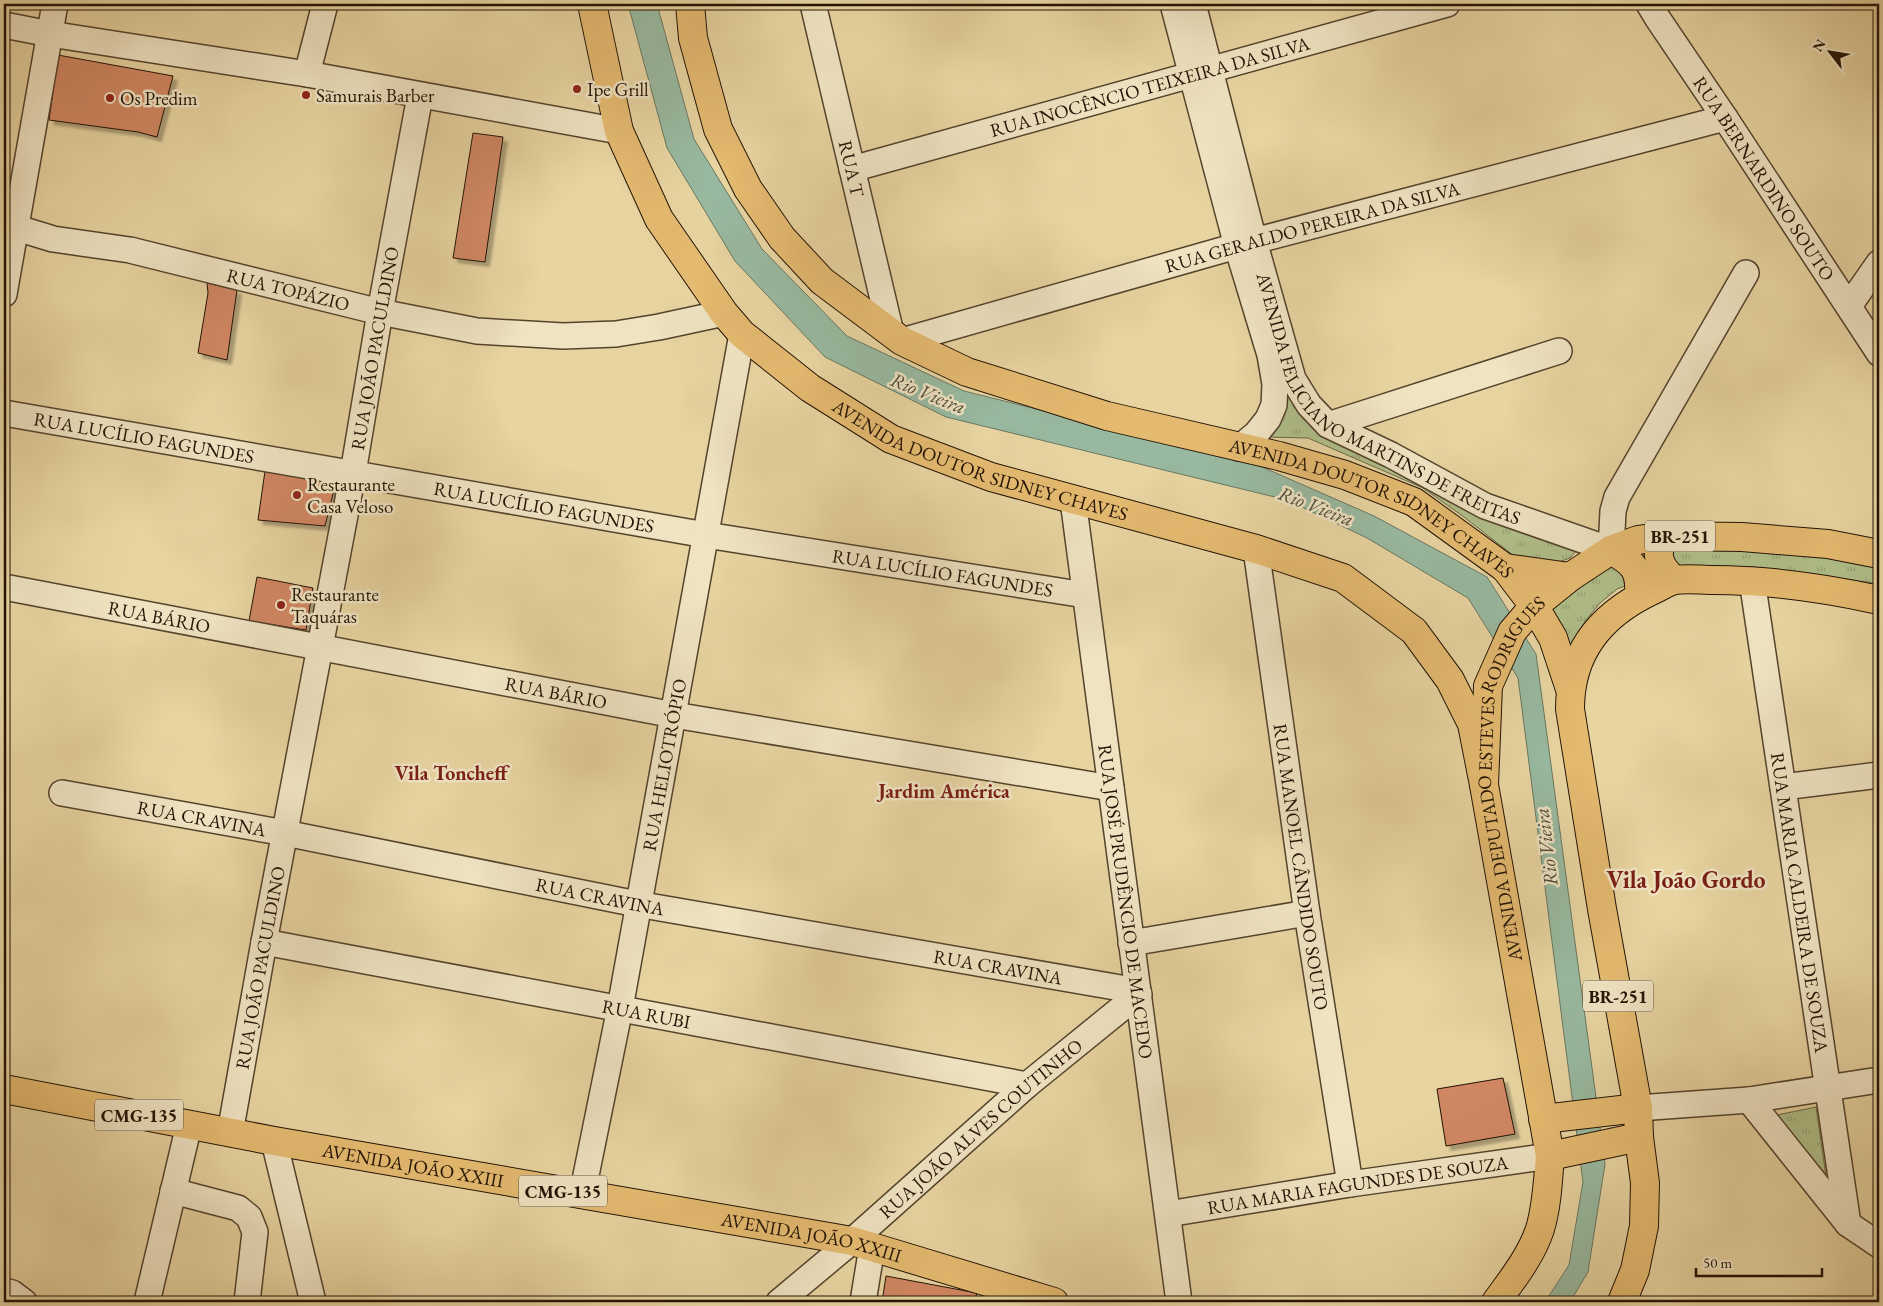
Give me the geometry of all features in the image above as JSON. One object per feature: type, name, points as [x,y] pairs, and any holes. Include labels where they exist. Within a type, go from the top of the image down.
[{"type":"main road","name":"AVENIDA DOUTOR SIDNEY CHAVES","points":[[592,4],[620,131],[658,219],[724,313],[742,334],[810,388],[891,439],[992,477],[1256,549],[1343,578],[1414,631],[1450,680],[1472,724],[1484,785]]},
{"type":"main road","name":"AVENIDA DOUTOR SIDNEY CHAVES","points":[[690,4],[694,38],[718,129],[748,188],[782,238],[822,281],[896,337],[967,372],[1107,416],[1279,456],[1345,475],[1414,502],[1505,568],[1534,606],[1553,638],[1570,689]]},
{"type":"main road","name":"AVENIDA DEPUTADO ESTEVES RODRIGUES","points":[[1496,1302],[1520,1267],[1539,1229],[1557,1154],[1484,785],[1488,686],[1512,632],[1534,606],[1570,577],[1611,550],[1638,540],[1664,536],[1752,537],[1828,544],[1879,554]]},
{"type":"main road","points":[[1664,536],[1659,546],[1658,555],[1661,565],[1674,580]]},
{"type":"main road","points":[[1611,550],[1632,564],[1637,572],[1640,582],[1639,597]]},
{"type":"main road","points":[[1505,568],[1570,577]]},
{"type":"main road","name":"AVENIDA DEPUTADO ESTEVES RODRIGUES","points":[[1622,1302],[1635,1270],[1644,1226],[1645,1183],[1633,1138],[1631,1108],[1599,890],[1570,709],[1570,689],[1577,662],[1586,643],[1604,622],[1639,597],[1674,580],[1752,580],[1838,591],[1879,600]]},
{"type":"main road","name":"AVENIDA JOÃO XXIII","points":[[4,1089],[274,1141],[862,1244],[1054,1302]]},
{"type":"main road","points":[[1550,1117],[1631,1108]]},
{"type":"main road","points":[[1557,1154],[1633,1138]]},
{"type":"street","points":[[4,294],[10,226],[55,4]]},
{"type":"street","points":[[307,74],[325,4]]},
{"type":"street","name":"RUA T","points":[[813,4],[852,169],[896,337]]},
{"type":"street","name":"AVENIDA FELICIANO MARTINS DE FREITAS","points":[[1172,4],[1201,72]]},
{"type":"street","name":"AVENIDA FELICIANO MARTINS DE FREITAS","points":[[1193,4],[1201,72],[1245,244],[1275,384],[1274,405],[1268,419],[1256,434],[1239,448]]},
{"type":"street","name":"RUA INOCÊNCIO TEIXEIRA DA SILVA","points":[[852,169],[1447,4]]},
{"type":"street","name":"RUA BERNARDINO SOUTO","points":[[1649,4],[1879,353]]},
{"type":"street","points":[[4,25],[50,34],[307,74],[620,131]]},
{"type":"street","name":"RUA JOÃO PACULDINO","points":[[230,1133],[264,942],[353,473],[380,312],[420,96]]},
{"type":"street","name":"RUA GERALDO PEREIRA DA SILVA","points":[[896,337],[1725,118]]},
{"type":"street","name":"RUA TOPÁZIO","points":[[10,226],[52,239],[130,250],[380,312],[477,331],[563,336],[616,334],[724,313]]},
{"type":"street","name":"AVENIDA FELICIANO MARTINS DE FREITAS","points":[[1245,244],[1293,379],[1309,405],[1328,425],[1391,454],[1485,506],[1611,550]]},
{"type":"street","points":[[1849,306],[1879,263]]},
{"type":"street","points":[[1611,550],[1613,511],[1617,497],[1746,273]]},
{"type":"street","name":"RUA HELIOTRÓPIO","points":[[582,1195],[620,1008],[637,904],[674,715],[742,334]]},
{"type":"street","points":[[1328,425],[1559,352]]},
{"type":"street","name":"RUA LUCÍLIO FAGUNDES","points":[[4,413],[706,535],[1085,595]]},
{"type":"street","name":"RUA JOSÉ PRUDÊNCIO DE MACEDO","points":[[1072,500],[1180,1302]]},
{"type":"street","name":"RUA MANOEL CÂNDIDO SOUTO","points":[[1256,549],[1307,913],[1350,1184]]},
{"type":"street","name":"RUA MARIA CALDEIRA DE SOUZA","points":[[1752,580],[1848,1224]]},
{"type":"street","name":"RUA BÁRIO","points":[[4,587],[674,715],[1110,788]]},
{"type":"street","points":[[1783,787],[1879,775]]},
{"type":"street","name":"RUA CRAVINA","points":[[62,793],[285,833],[637,904],[1139,992]]},
{"type":"street","points":[[1132,943],[1307,913]]},
{"type":"street","name":"RUA RUBI","points":[[264,942],[1027,1085]]},
{"type":"street","name":"RUA JOÃO ALVES COUTINHO","points":[[779,1302],[862,1244],[1027,1085],[1139,992]]},
{"type":"street","points":[[1631,1108],[1749,1100],[1879,1080]]},
{"type":"street","points":[[1749,1100],[1848,1224],[1879,1245]]},
{"type":"street","points":[[147,1302],[189,1125]]},
{"type":"street","points":[[274,1141],[313,1302]]},
{"type":"street","name":"RUA MARIA FAGUNDES DE SOUZA","points":[[1168,1214],[1350,1184],[1557,1154]]},
{"type":"street","points":[[173,1191],[238,1208],[249,1217],[255,1232],[247,1302]]},
{"type":"street","points":[[862,1244],[863,1302]]},
{"type":"street","points":[[4,1291],[12,1293],[24,1302]]},
{"type":"green space","points":[[1282,389],[1292,397],[1573,547],[1576,551],[1570,558],[1556,563],[1514,556],[1423,488],[1308,438],[1263,437],[1285,415]]},
{"type":"green space","points":[[1746,545],[1879,565],[1879,584],[1752,568],[1726,566],[1675,567],[1670,548]]},
{"type":"green space","points":[[1646,547],[1648,561],[1628,585],[1617,589],[1600,603],[1586,620],[1578,633],[1575,643],[1571,647],[1569,646],[1558,619],[1549,606],[1575,584]]},
{"type":"green space","points":[[1816,1107],[1826,1176],[1777,1115]]},
{"type":"water","name":"Rio Vieira","points":[[628,4],[657,4],[694,139],[762,249],[847,336],[964,391],[1253,463],[1374,516],[1487,577],[1536,654],[1605,1164],[1588,1272],[1570,1302],[1545,1302],[1569,1265],[1583,1182],[1518,678],[1468,598],[1367,538],[1287,500],[946,417],[825,357],[735,261],[667,148]]},
{"type":"building","name":"Os Predim","points":[[58,55],[173,76],[157,137],[138,132],[49,120]]},
{"type":"building","points":[[473,133],[503,137],[485,262],[453,258]]},
{"type":"building","points":[[207,283],[237,290],[227,360],[198,353],[208,293]]},
{"type":"building","name":"Restaurante Casa Veloso","points":[[266,464],[339,470],[325,526],[258,520]]},
{"type":"building","name":"Restaurante Taquáras","points":[[257,577],[313,588],[306,630],[249,621]]},
{"type":"building","points":[[1503,1078],[1515,1134],[1446,1146],[1437,1089]]},
{"type":"building","points":[[886,1276],[977,1293],[974,1302],[882,1302]]},
{"type":"place","name":"Ipe Grill","points":[[577,89]]},
{"type":"place","name":"Samurais Barber","points":[[306,95]]},
{"type":"place","name":"Os Predim","points":[[110,98]]},
{"type":"place","name":"Restaurante Casa Veloso","points":[[297,495]]},
{"type":"place","name":"Restaurante Taquáras","points":[[281,605]]},
{"type":"district","name":"Vila Toncheff","points":[[451,773]]},
{"type":"district","name":"Jardim América","points":[[944,791]]},
{"type":"district","name":"Vila João Gordo","points":[[1686,879]]}]
